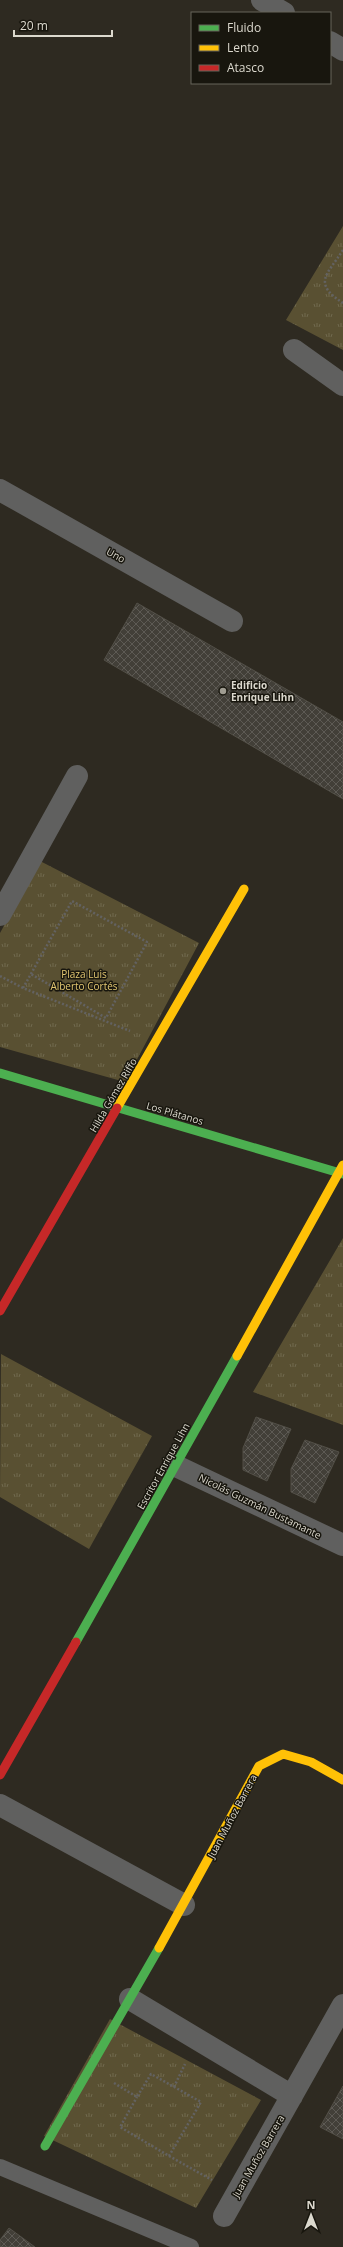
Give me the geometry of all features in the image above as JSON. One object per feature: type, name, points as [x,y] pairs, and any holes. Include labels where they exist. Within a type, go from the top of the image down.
[{"type":"street","points":[[262,0],[282,12]]},
{"type":"street","points":[[331,43],[343,50]]},
{"type":"street","points":[[294,350],[343,385]]},
{"type":"street","name":"Uno","points":[[0,490],[232,621]]},
{"type":"street","points":[[0,915],[77,776]]},
{"type":"street","name":"Hilda Gómez Riffo","points":[[0,1311],[244,889]]},
{"type":"street","name":"Los Plátanos","points":[[0,1072],[118,1108],[342,1171]]},
{"type":"street","name":"Escritor Enrique Lihn","points":[[0,1775],[342,1171]]},
{"type":"street","name":"Nicolás Guzmán Bustamante","points":[[176,1466],[343,1546]]},
{"type":"street","name":"Juan Muñoz Barrera","points":[[45,2146],[184,1905],[259,1766],[283,1754],[311,1762],[343,1780]]},
{"type":"street","points":[[0,1805],[184,1905]]},
{"type":"street","points":[[130,1999],[292,2096]]},
{"type":"street","name":"Juan Muñoz Barrera","points":[[224,2216],[343,2005]]},
{"type":"lane","points":[[0,2167],[191,2247]]},
{"type":"path","points":[[343,250],[324,279],[324,287],[328,294],[343,303]]},
{"type":"path","points":[[23,988],[72,901],[147,942],[106,1018],[31,974]]},
{"type":"path","points":[[0,976],[23,988],[156,1042]]},
{"type":"path","points":[[90,2068],[137,2097]]},
{"type":"path","points":[[169,2156],[201,2102],[151,2074],[120,2127],[169,2156],[236,2194]]},
{"type":"green space","points":[[343,226],[343,350],[286,320]]},
{"type":"green space","name":"Plaza Luis Alberto Cortés","points":[[40,861],[199,943],[125,1082],[0,1047],[0,933]]},
{"type":"green space","points":[[343,1238],[343,1425],[253,1392]]},
{"type":"green space","points":[[1,1354],[152,1436],[89,1549],[0,1497]]},
{"type":"green space","points":[[110,2019],[261,2100],[196,2208],[44,2136]]},
{"type":"building","name":"Edificio Enrique Lihn","points":[[137,603],[343,722],[343,799],[104,660]]},
{"type":"building","points":[[256,1417],[291,1429],[267,1481],[243,1470],[243,1448]]},
{"type":"building","points":[[305,1440],[339,1452],[315,1503],[291,1492],[291,1469]]},
{"type":"building","points":[[343,2086],[343,2139],[320,2127]]},
{"type":"building","points":[[9,2228],[35,2247],[0,2247],[0,2240]]},
{"type":"traffic: fast","points":[[0,1073],[343,1174]]},
{"type":"traffic: fast","points":[[76,1642],[237,1356]]},
{"type":"traffic: fast","points":[[45,2146],[159,1948]]},
{"type":"traffic: slow","points":[[117,1108],[244,889]]},
{"type":"traffic: slow","points":[[237,1356],[343,1165]]},
{"type":"traffic: slow","points":[[159,1948],[259,1766],[283,1754],[311,1762],[343,1780]]},
{"type":"traffic: jam","points":[[0,1311],[117,1108]]},
{"type":"traffic: jam","points":[[0,1775],[76,1642]]},
{"type":"place","name":"Edificio Enrique Lihn","points":[[223,691]]}]
